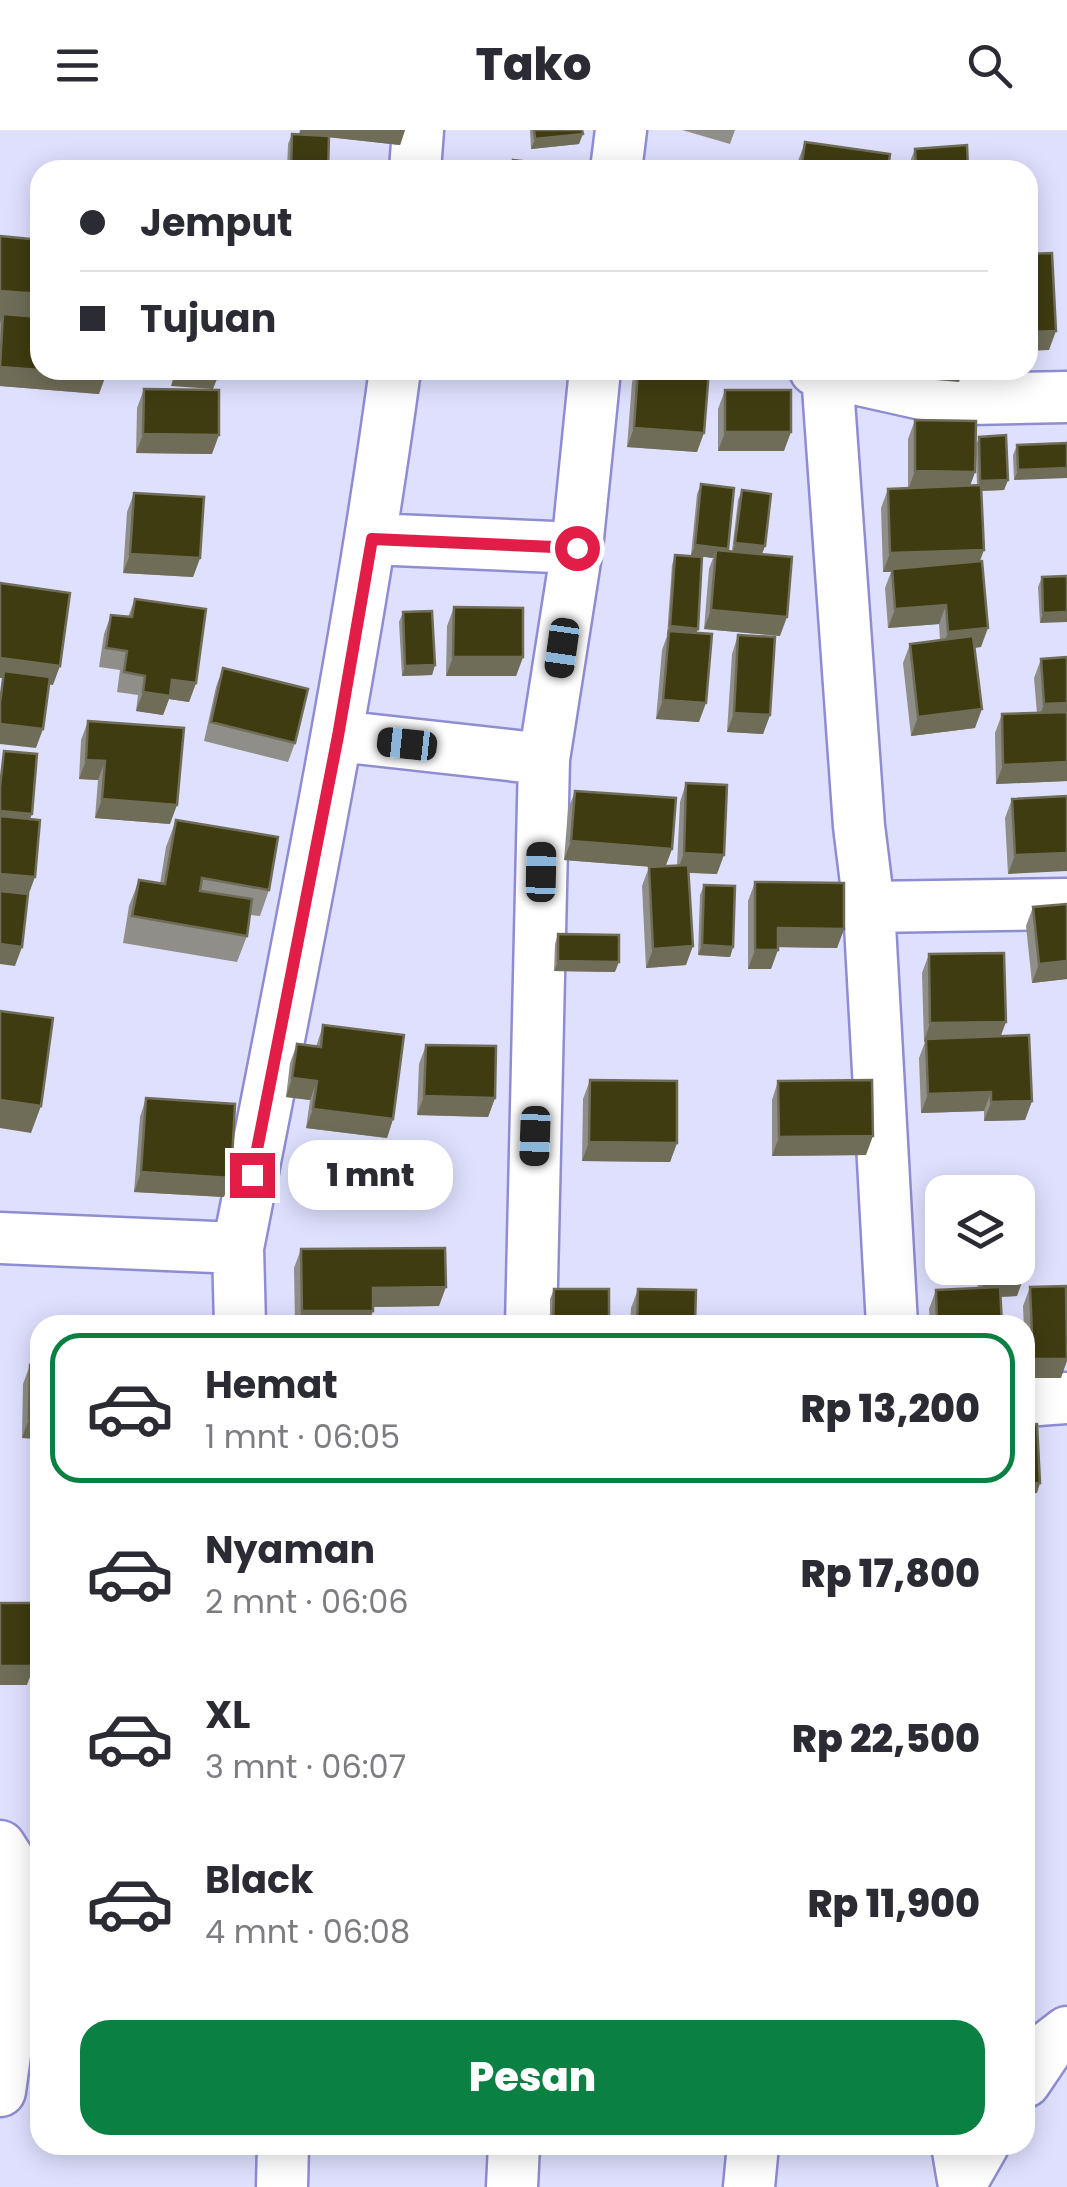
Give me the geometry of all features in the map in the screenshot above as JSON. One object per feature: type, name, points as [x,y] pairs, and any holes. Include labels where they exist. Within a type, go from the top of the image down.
[{"type":"street","points":[[416,160],[418,130]]},
{"type":"street","points":[[617,160],[620,130]]},
{"type":"street","points":[[240,1315],[238,1248],[338,736],[372,539],[394,380]]},
{"type":"street","points":[[531,1315],[544,758],[577,548],[593,380]]},
{"type":"street","points":[[822,380],[858,826],[869,907],[891,1315]]},
{"type":"street","points":[[858,380],[922,394],[970,399],[1067,397]]},
{"type":"street","points":[[372,539],[577,548]]},
{"type":"street","points":[[338,736],[544,758]]},
{"type":"street","points":[[869,907],[1067,904]]},
{"type":"street","points":[[0,1238],[238,1248]]},
{"type":"street","points":[[1035,1400],[1067,1398]]},
{"type":"street","points":[[0,2091],[20,1946],[18,1861]]},
{"type":"street","points":[[1035,2067],[1050,2045],[1067,2032]]},
{"type":"street","points":[[282,2187],[283,2155]]},
{"type":"street","points":[[512,2187],[514,2155]]},
{"type":"street","points":[[749,2187],[752,2155]]},
{"type":"building","points":[[534,130],[582,130],[583,134],[535,139]]},
{"type":"building","points":[[292,134],[329,136],[328,160],[291,160]]},
{"type":"building","points":[[805,142],[890,154],[889,160],[802,160]]},
{"type":"building","points":[[967,145],[968,160],[916,160],[915,149]]},
{"type":"building","points":[[0,236],[30,239],[30,293],[0,291]]},
{"type":"building","points":[[1052,253],[1056,331],[1038,332],[1038,254]]},
{"type":"building","points":[[3,314],[30,316],[30,369],[0,367]]},
{"type":"building","points":[[637,380],[708,380],[704,433],[634,428]]},
{"type":"building","points":[[144,389],[219,390],[219,435],[143,434]]},
{"type":"building","points":[[725,390],[791,390],[791,432],[725,432]]},
{"type":"building","points":[[915,420],[976,421],[975,472],[915,471]]},
{"type":"building","points":[[1006,435],[1008,480],[980,481],[979,437]]},
{"type":"building","points":[[1067,443],[1067,468],[1018,470],[1017,445]]},
{"type":"building","points":[[701,484],[734,488],[728,549],[695,545]]},
{"type":"building","points":[[981,485],[984,550],[890,553],[888,489]]},
{"type":"building","points":[[742,490],[771,494],[765,546],[735,543]]},
{"type":"building","points":[[134,493],[204,497],[200,558],[130,554]]},
{"type":"building","points":[[716,550],[792,557],[787,617],[711,610]]},
{"type":"building","points":[[675,555],[702,557],[698,629],[670,626]]},
{"type":"building","points":[[982,561],[988,628],[948,632],[946,605],[895,609],[892,569]]},
{"type":"building","points":[[1067,576],[1067,612],[1043,613],[1042,577]]},
{"type":"building","points":[[0,583],[70,593],[60,666],[0,658]]},
{"type":"building","points":[[135,599],[206,609],[196,683],[172,680],[170,696],[143,692],[145,676],[124,672],[127,651],[106,648],[111,615],[132,617]]},
{"type":"building","points":[[454,607],[523,608],[523,657],[453,657]]},
{"type":"building","points":[[432,611],[435,665],[405,666],[403,612]]},
{"type":"building","points":[[669,631],[712,634],[706,703],[663,700]]},
{"type":"building","points":[[738,635],[775,637],[770,715],[734,713]]},
{"type":"building","points":[[973,636],[982,709],[918,717],[910,644]]},
{"type":"building","points":[[1067,657],[1067,703],[1044,704],[1041,659]]},
{"type":"building","points":[[223,668],[308,689],[295,743],[211,722]]},
{"type":"building","points":[[4,671],[50,677],[43,729],[0,724]]},
{"type":"building","points":[[1067,712],[1067,762],[1003,765],[1002,714]]},
{"type":"building","points":[[88,721],[184,728],[177,805],[102,799],[105,761],[86,760]]},
{"type":"building","points":[[4,751],[37,754],[32,814],[0,811]]},
{"type":"building","points":[[686,783],[727,785],[724,855],[684,853]]},
{"type":"building","points":[[575,791],[676,798],[672,849],[571,841]]},
{"type":"building","points":[[1067,796],[1067,853],[1015,855],[1012,799]]},
{"type":"building","points":[[0,816],[40,820],[35,877],[0,874]]},
{"type":"building","points":[[176,820],[278,837],[269,890],[202,878],[200,891],[252,899],[247,936],[132,916],[139,880],[165,884]]},
{"type":"building","points":[[688,865],[693,946],[653,949],[649,867]]},
{"type":"building","points":[[755,882],[844,883],[844,929],[778,928],[778,950],[755,950]]},
{"type":"building","points":[[704,885],[735,886],[733,947],[702,945]]},
{"type":"building","points":[[0,891],[28,894],[22,947],[0,944]]},
{"type":"building","points":[[1067,904],[1067,961],[1039,964],[1033,907]]},
{"type":"building","points":[[558,934],[619,935],[619,962],[558,961]]},
{"type":"building","points":[[1004,953],[1006,1022],[930,1023],[929,954]]},
{"type":"building","points":[[0,1011],[53,1018],[41,1106],[0,1100]]},
{"type":"building","points":[[323,1025],[404,1035],[393,1119],[313,1109],[317,1081],[292,1078],[297,1044],[321,1047]]},
{"type":"building","points":[[1029,1035],[1032,1101],[991,1102],[991,1092],[928,1094],[926,1039]]},
{"type":"building","points":[[426,1045],[496,1046],[495,1098],[424,1096]]},
{"type":"building","points":[[590,1080],[677,1081],[677,1143],[589,1142]]},
{"type":"building","points":[[872,1080],[873,1136],[779,1137],[778,1081]]},
{"type":"building","points":[[146,1098],[235,1104],[231,1178],[141,1172]]},
{"type":"building","points":[[445,1248],[446,1287],[373,1288],[373,1311],[302,1311],[301,1249]]},
{"type":"building","points":[[1066,1286],[1067,1359],[1035,1359],[1035,1315],[1031,1315],[1030,1287]]},
{"type":"building","points":[[1000,1287],[1001,1315],[937,1315],[936,1290]]},
{"type":"building","points":[[554,1289],[609,1289],[609,1315],[553,1315]]},
{"type":"building","points":[[638,1289],[696,1290],[695,1315],[637,1315]]},
{"type":"building","points":[[1035,1424],[1040,1483],[1035,1483]]},
{"type":"building","points":[[0,1603],[30,1603],[30,1666],[0,1666]]},
{"type":"route","points":[[252,1175],[338,736],[372,539],[577,548]]}]
